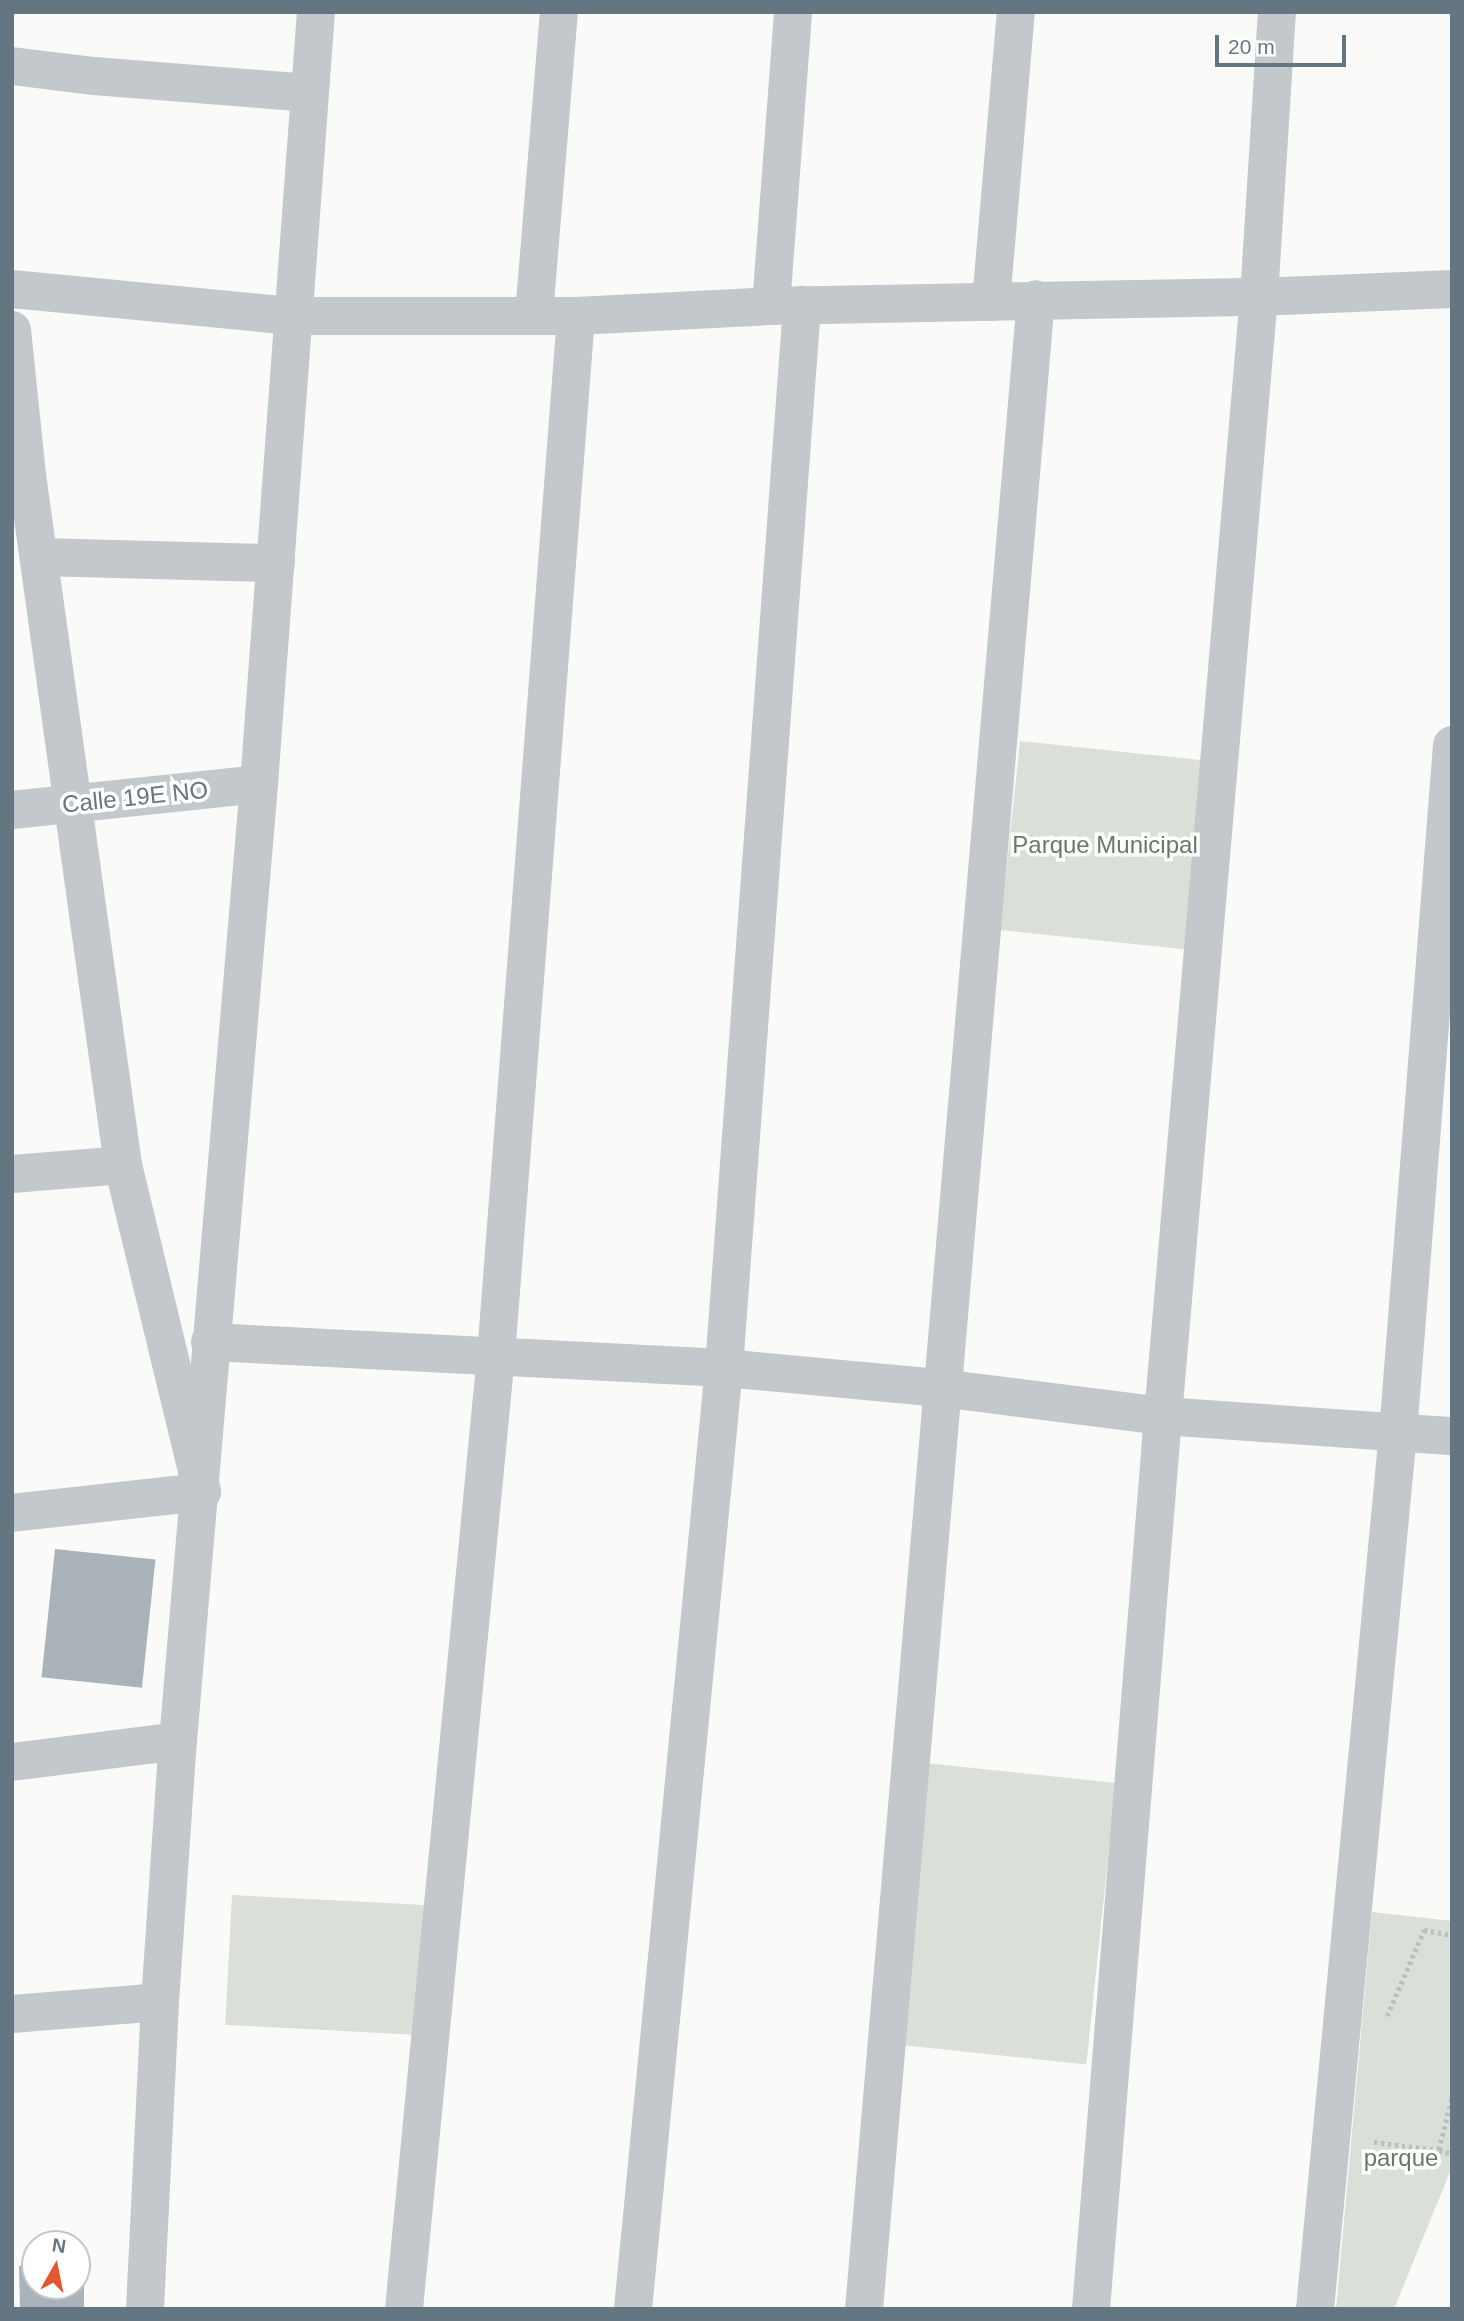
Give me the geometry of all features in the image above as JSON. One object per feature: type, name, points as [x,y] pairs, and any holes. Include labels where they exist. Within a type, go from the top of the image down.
[{"type":"street","points":[[145,2309],[160,2002],[178,1741],[201,1492],[210,1342],[276,563],[316,12]]},
{"type":"street","points":[[534,315],[559,12]]},
{"type":"street","points":[[633,2309],[724,1368],[786,305],[793,12]]},
{"type":"street","points":[[991,302],[1016,12]]},
{"type":"street","points":[[1091,2309],[1163,1416],[1259,297],[1277,12]]},
{"type":"street","points":[[12,66],[94,76],[309,93]]},
{"type":"street","points":[[12,289],[292,316],[576,316],[786,305],[1259,297],[1452,289]]},
{"type":"street","points":[[864,2309],[1036,299]]},
{"type":"street","points":[[404,2309],[496,1356],[576,316]]},
{"type":"street","points":[[12,330],[20,476],[40,557],[123,1164],[201,1492]]},
{"type":"street","points":[[40,557],[276,563]]},
{"type":"street","points":[[1315,2309],[1398,1433],[1452,745]]},
{"type":"street","name":"Calle 19E NO","points":[[12,810],[258,784]]},
{"type":"street","points":[[12,1174],[123,1164]]},
{"type":"street","points":[[210,1342],[724,1368],[942,1388],[1163,1416],[1452,1436]]},
{"type":"street","points":[[12,1513],[201,1492]]},
{"type":"street","points":[[12,1762],[178,1741]]},
{"type":"street","points":[[12,2014],[160,2002]]},
{"type":"path","points":[[1439,2150],[1452,2099]]},
{"type":"path","points":[[1366,2141],[1452,2154]]},
{"type":"green space","name":"Parque Municipal","points":[[1020,741],[1207,761],[1187,950],[1000,930]]},
{"type":"green space","points":[[926,1763],[1116,1783],[1086,2064],[896,2044]]},
{"type":"green space","points":[[232,1895],[425,1905],[418,2035],[225,2025]]},
{"type":"green space","name":"parque","points":[[1372,1912],[1452,1921],[1452,2167],[1394,2309],[1336,2309]]},
{"type":"building","points":[[55,1549],[155,1560],[142,1688],[42,1677]]},
{"type":"building","points":[[19,2266],[21,2300],[84,2300],[84,2309],[20,2309]]}]
